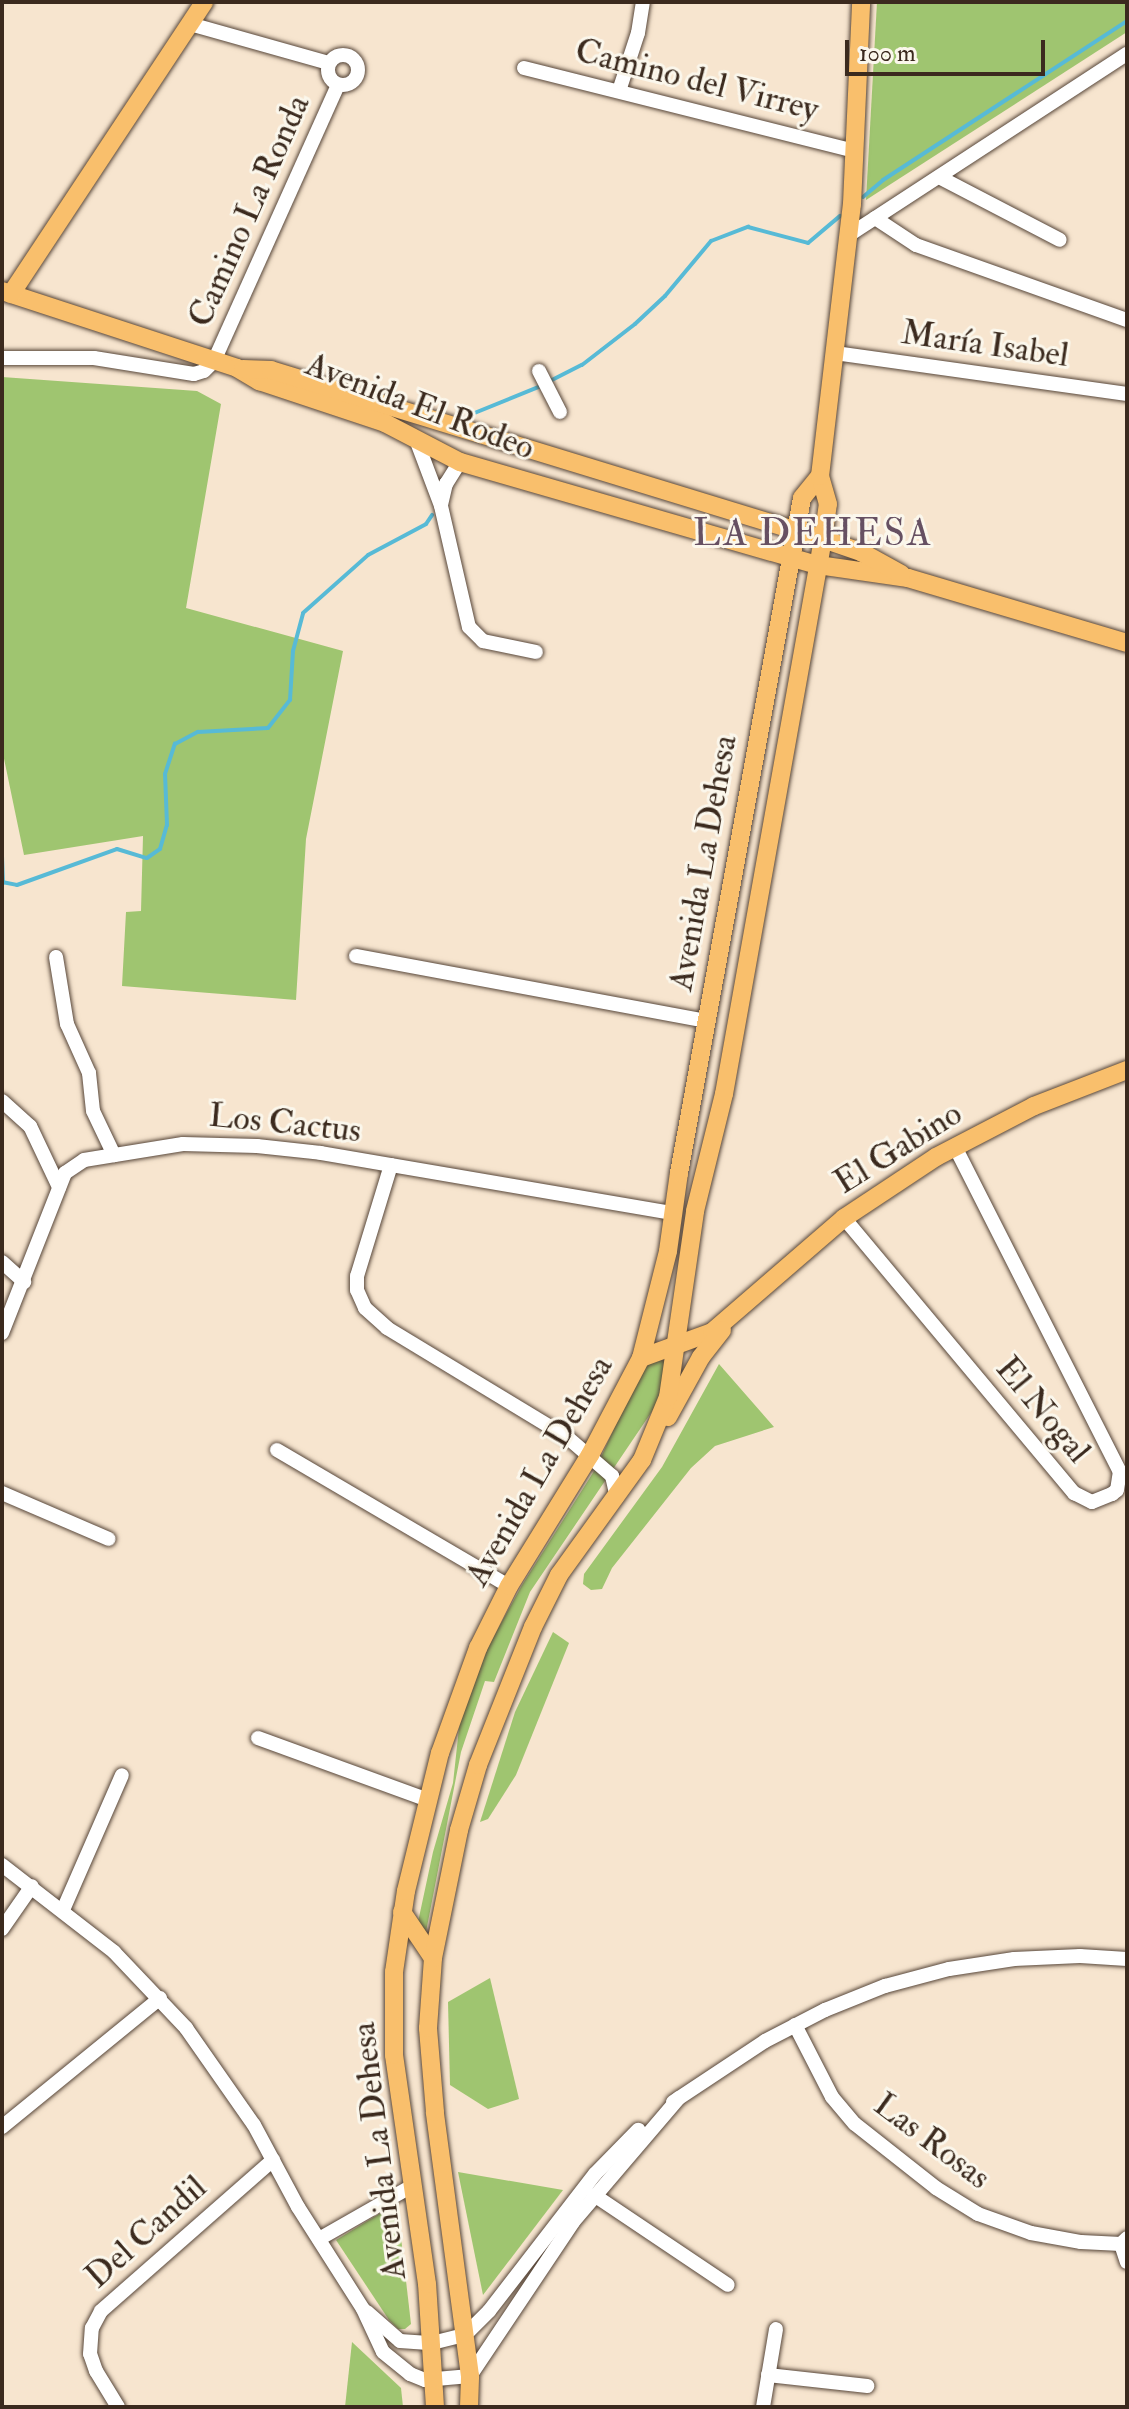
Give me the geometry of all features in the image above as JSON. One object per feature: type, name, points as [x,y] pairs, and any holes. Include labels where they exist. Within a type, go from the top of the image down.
[{"type":"main road","points":[[5,297],[204,2]]},
{"type":"main road","name":"Avenida La Dehesa","points":[[469,2407],[470,2376],[435,2112],[428,2028],[433,1958],[459,1830],[504,1698],[547,1595],[642,1460],[668,1397],[695,1211],[724,1094],[828,504],[820,476],[849,235],[861,2]]},
{"type":"main road","name":"Avenida El Rodeo","points":[[5,297],[237,368],[271,370],[823,539],[861,552],[908,578]]},
{"type":"main road","name":"Avenida El Rodeo","points":[[237,368],[259,381],[385,423],[460,462],[818,565],[908,578],[1127,643]]},
{"type":"main road","name":"Avenida La Dehesa","points":[[435,2407],[432,2343],[394,2055],[394,1972],[402,1912],[428,1800],[464,1683],[509,1586],[590,1455],[641,1358],[655,1308],[673,1213],[795,531],[802,498],[820,476]]},
{"type":"main road","points":[[650,517],[672,508],[666,491]]},
{"type":"main road","name":"El Gabino","points":[[641,1358],[712,1332],[844,1218],[955,1147],[1034,1106],[1127,1070]]},
{"type":"main road","name":"El Gabino","points":[[642,1460],[701,1357],[728,1321]]},
{"type":"main road","points":[[402,1912],[433,1958]]},
{"type":"street","points":[[619,91],[638,33],[643,2]]},
{"type":"street","name":"Camino La Ronda","points":[[190,24],[329,63],[345,54],[356,61],[356,79],[351,84],[338,85]]},
{"type":"street","points":[[849,235],[1127,54]]},
{"type":"street","name":"Camino La Ronda","points":[[329,63],[327,72],[338,85]]},
{"type":"street","name":"Camino del Virrey","points":[[524,68],[855,151]]},
{"type":"street","name":"Camino La Ronda","points":[[214,361],[338,85]]},
{"type":"street","points":[[939,177],[974,198],[1060,240]]},
{"type":"street","points":[[875,218],[916,245],[1127,320]]},
{"type":"street","name":"María Isabel","points":[[835,353],[1127,394]]},
{"type":"street","points":[[3,358],[94,358],[194,374],[204,371],[214,361]]},
{"type":"street","points":[[543,379],[560,412]]},
{"type":"street","points":[[417,442],[441,506],[473,632],[488,643],[536,652]]},
{"type":"street","points":[[441,506],[450,476],[460,462]]},
{"type":"street","points":[[356,956],[707,1021]]},
{"type":"street","points":[[56,957],[67,1024],[89,1073],[93,1111],[114,1155]]},
{"type":"street","points":[[2,1101],[30,1126],[59,1187]]},
{"type":"street","name":"Los Cactus","points":[[2,1333],[59,1187],[73,1165],[114,1155],[183,1144],[294,1150],[673,1213]]},
{"type":"street","name":"El Nogal","points":[[844,1218],[1074,1493],[1092,1502],[1112,1494],[1117,1490],[1120,1472],[955,1147]]},
{"type":"street","points":[[391,1165],[357,1276],[357,1290],[365,1308],[387,1328],[567,1437],[612,1476],[617,1497]]},
{"type":"street","points":[[2,1262],[24,1282]]},
{"type":"street","points":[[277,1450],[509,1586]]},
{"type":"street","points":[[2,1493],[109,1539]]},
{"type":"street","points":[[258,1738],[428,1800]]},
{"type":"street","points":[[63,1910],[122,1775]]},
{"type":"street","points":[[2,1865],[114,1952],[160,1998],[234,2091],[363,2309],[383,2352],[410,2374],[436,2382],[470,2376],[543,2263],[594,2195],[679,2098]]},
{"type":"street","points":[[2,1929],[32,1886]]},
{"type":"street","points":[[363,2309],[400,2341],[432,2343],[465,2335],[489,2311],[601,2167],[639,2129],[735,2058],[795,2025],[885,1986],[949,1969],[1047,1956],[1127,1959]]},
{"type":"street","points":[[2,2127],[160,1998]]},
{"type":"street","name":"Las Rosas","points":[[795,2025],[832,2097],[855,2124],[936,2188],[978,2214],[1031,2233],[1081,2242],[1124,2241]]},
{"type":"street","name":"Del Candil","points":[[118,2407],[96,2371],[90,2354],[92,2328],[101,2311],[273,2160]]},
{"type":"street","points":[[319,2239],[412,2186]]},
{"type":"street","points":[[594,2195],[728,2285]]},
{"type":"street","points":[[1124,2241],[1127,2262]]},
{"type":"street","points":[[763,2407],[776,2329]]},
{"type":"street","points":[[768,2375],[867,2386]]},
{"type":"green space","points":[[877,2],[1127,2],[1127,32],[866,200]]},
{"type":"green space","points":[[2,377],[197,391],[221,404],[186,608],[343,651],[306,839],[296,1000],[122,986],[126,912],[141,911],[143,836],[24,855],[2,749]]},
{"type":"green space","points":[[666,1351],[659,1401],[530,1592],[494,1682],[485,1681],[461,1752],[426,1932],[418,1922],[433,1852],[453,1783],[460,1719],[489,1645],[522,1585],[596,1468],[644,1363]]},
{"type":"green space","points":[[719,1364],[774,1427],[715,1446],[691,1468],[612,1568],[602,1589],[591,1590],[583,1584],[584,1574],[662,1467]]},
{"type":"green space","points":[[553,1632],[569,1643],[516,1775],[488,1819],[480,1822],[515,1712]]},
{"type":"green space","points":[[490,1978],[519,2099],[488,2109],[450,2085],[448,2002]]},
{"type":"green space","points":[[458,2172],[563,2190],[483,2295]]},
{"type":"green space","points":[[397,2203],[411,2324],[405,2329],[398,2329],[389,2320],[336,2240]]},
{"type":"green space","points":[[352,2342],[401,2388],[403,2407],[345,2407]]},
{"type":"waterway","points":[[863,197],[883,180],[1127,21]]},
{"type":"waterway","points":[[548,382],[582,365],[635,324],[665,296],[711,241],[748,227],[808,243],[840,216]]},
{"type":"waterway","points":[[472,414],[541,386]]},
{"type":"waterway","points":[[2,882],[17,885],[117,849],[147,858],[160,849],[167,825],[165,774],[175,744],[198,732],[268,728],[290,700],[293,651],[303,613],[368,555],[426,524],[432,515]]},
{"type":"waterway","points":[[2,856],[3,883]]},
{"type":"district","name":"LA DEHESA","points":[[813,534]]}]
